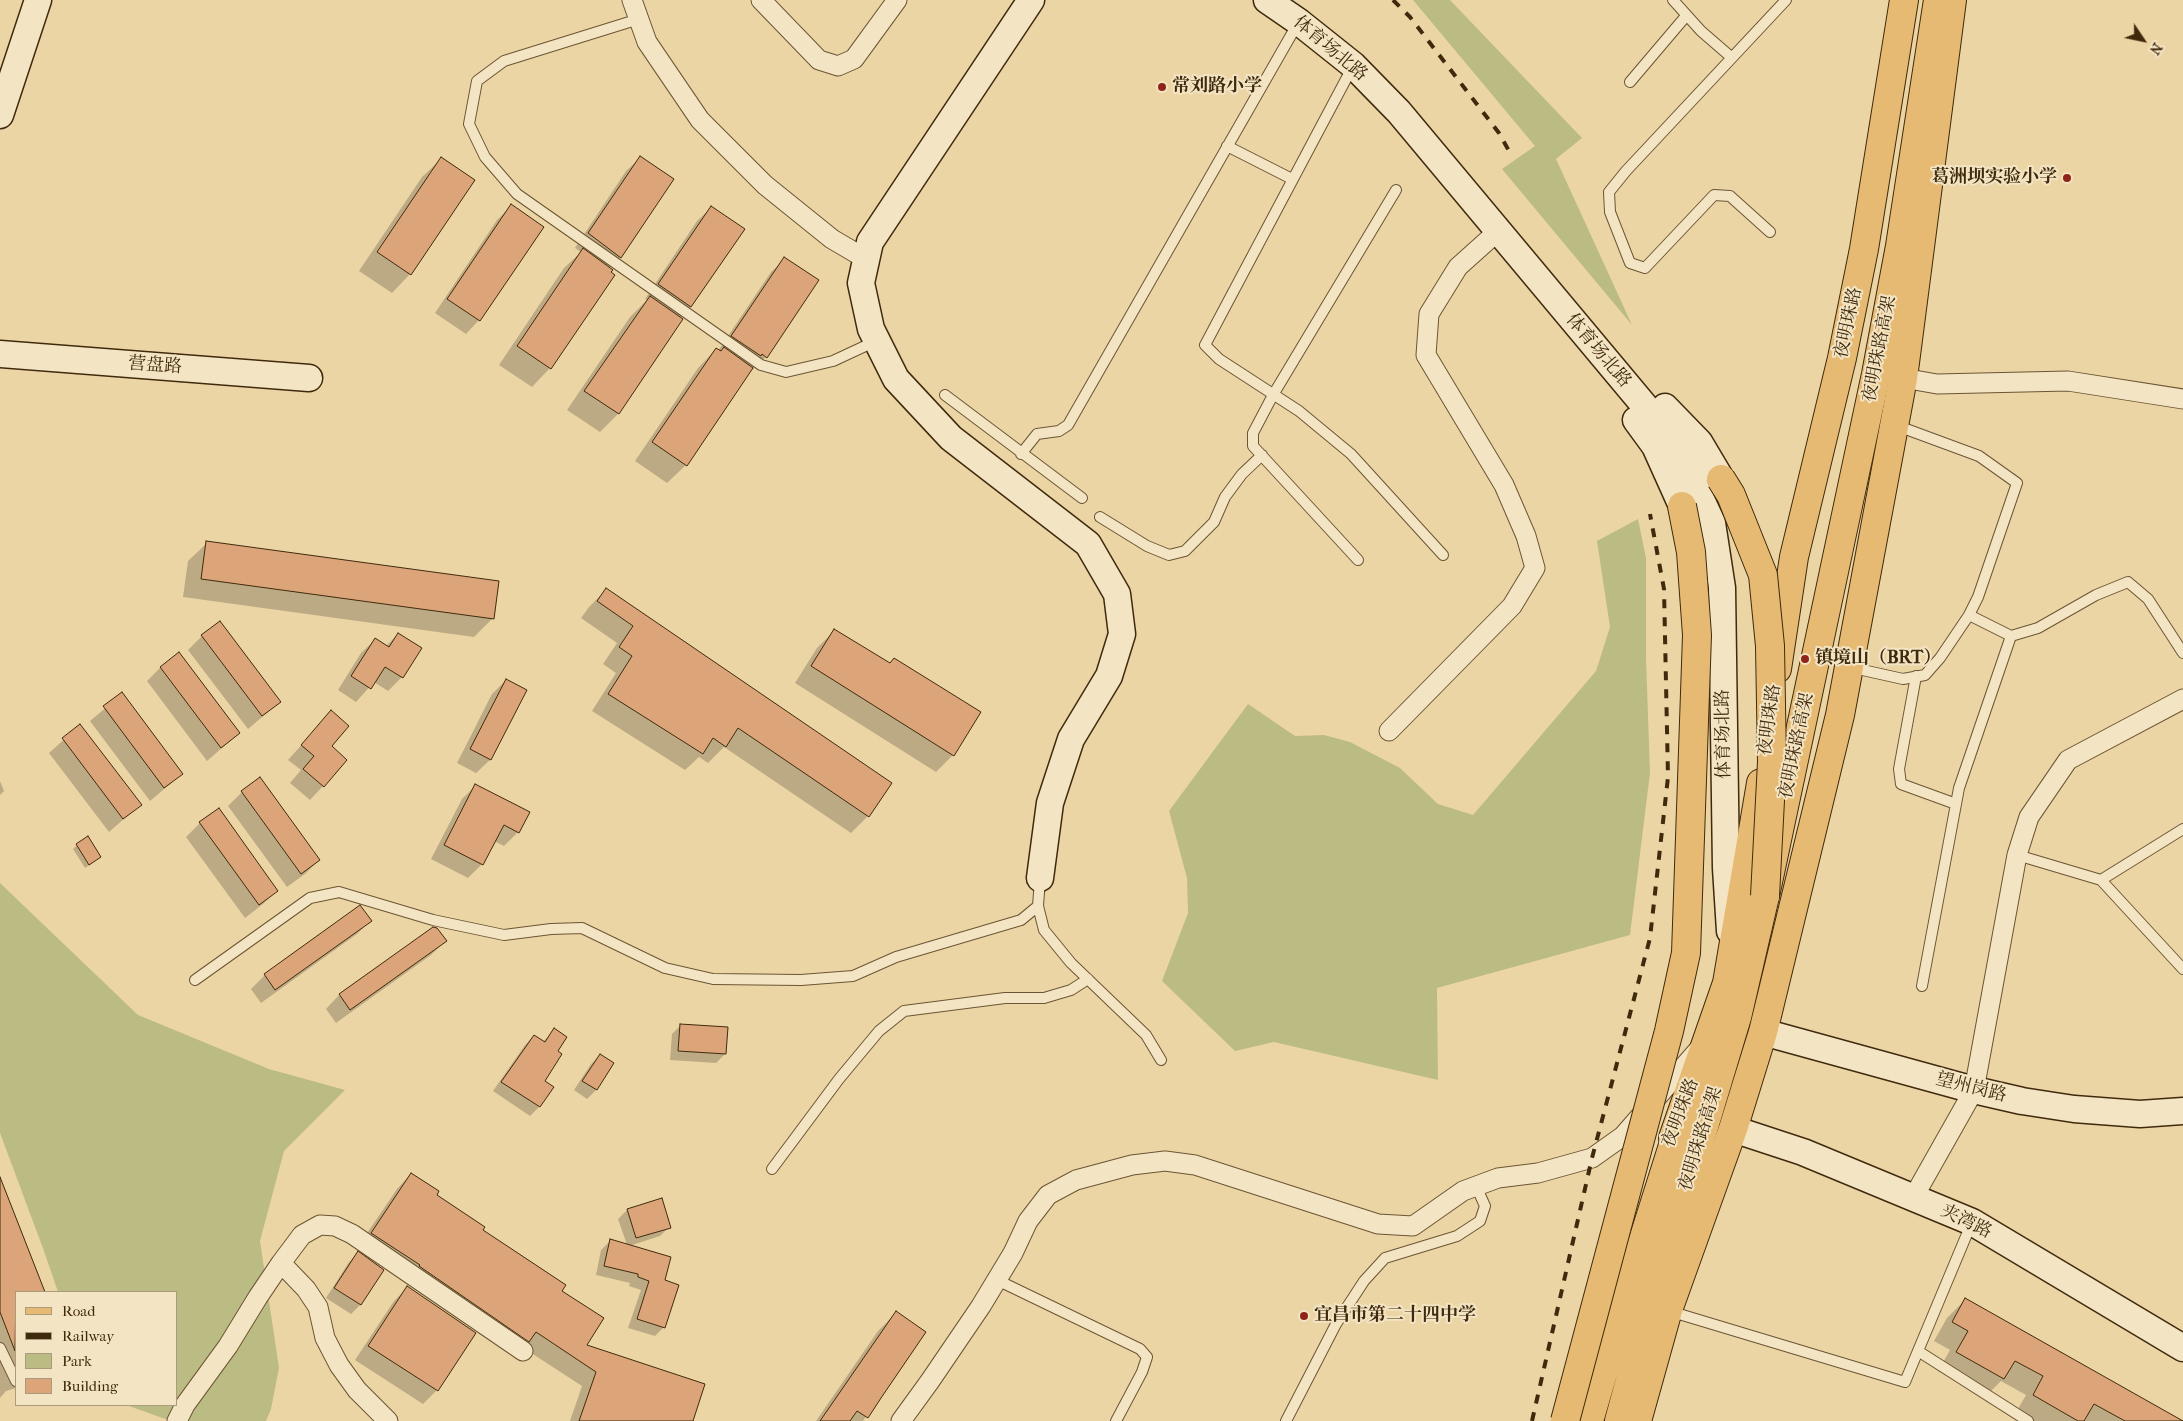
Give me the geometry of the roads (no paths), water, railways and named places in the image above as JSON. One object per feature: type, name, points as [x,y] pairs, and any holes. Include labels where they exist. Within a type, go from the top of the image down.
[{"type":"main road","name":"夜明珠路","points":[[1570,1421],[1616,1272],[1682,1117],[1727,983],[1756,817],[1794,557],[1842,358],[1864,249],[1904,0]]},
{"type":"main road","name":"夜明珠路高架","points":[[1619,1421],[1737,1017],[1765,896],[1876,374],[1900,246],[1938,0]]},
{"type":"main road","points":[[1637,1421],[1668,1310],[1733,1129],[1763,1032],[1837,725],[1903,378],[1952,0]]},
{"type":"main road","points":[[1721,479],[1735,504],[1763,575],[1764,584],[1770,646],[1772,762],[1765,896]]},
{"type":"main road","points":[[1565,1421],[1669,1031],[1686,952],[1697,635],[1691,552],[1682,506]]},
{"type":"main road","name":"夜明珠路高架","points":[[1589,1421],[1625,1297],[1682,1117]]},
{"type":"street","points":[[0,115],[38,0]]},
{"type":"street","points":[[632,0],[647,42],[700,120],[765,185],[832,238],[866,259]]},
{"type":"street","points":[[761,0],[819,60],[838,66],[854,60],[897,0]]},
{"type":"street","points":[[1030,0],[870,242],[861,283],[870,329],[896,380],[951,438],[1088,544],[1117,594],[1122,634],[1109,676],[1071,739],[1050,803],[1040,878]]},
{"type":"street","name":"体育场北路","points":[[1267,0],[1299,11],[1362,50],[1410,99],[1460,159],[1501,228]]},
{"type":"street","name":"体育场北路","points":[[1299,11],[1400,112],[1501,228],[1674,441],[1712,523],[1722,588],[1728,798]]},
{"type":"street","points":[[1501,228],[1699,442],[1721,479]]},
{"type":"street","points":[[1501,228],[1655,446],[1682,506]]},
{"type":"street","points":[[1389,731],[1512,606],[1535,568],[1526,536],[1504,485],[1426,355],[1429,314],[1458,267],[1501,228]]},
{"type":"street","name":"营盘路","points":[[0,354],[310,378]]},
{"type":"street","points":[[1903,378],[1937,384],[2068,381],[2183,399]]},
{"type":"street","points":[[1913,1198],[1974,1090],[2017,855],[2029,817],[2068,760],[2183,699]]},
{"type":"street","points":[[1728,798],[1730,822],[1734,834],[1745,831],[1756,817]]},
{"type":"street","points":[[1728,798],[1726,868],[1731,957]]},
{"type":"street","name":"望州岗路","points":[[1763,1032],[1974,1090],[2022,1101],[2074,1109],[2140,1114],[2183,1111]]},
{"type":"street","points":[[901,1421],[935,1374],[997,1280],[1013,1253],[1028,1221],[1048,1195],[1076,1180],[1132,1165],[1165,1161],[1195,1165],[1378,1224],[1413,1226],[1463,1191],[1476,1186],[1498,1178],[1538,1173],[1592,1158],[1624,1136],[1709,1038]]},
{"type":"street","name":"夹湾路","points":[[1733,1129],[1803,1152],[1972,1222],[2183,1348]]},
{"type":"street","points":[[177,1421],[185,1406],[228,1346],[258,1297],[302,1235],[320,1225],[335,1226],[352,1234],[523,1351]]},
{"type":"street","points":[[281,1264],[306,1289],[318,1307],[325,1338],[340,1366],[357,1390],[388,1421]]},
{"type":"lane","points":[[1673,0],[1686,16],[1731,57]]},
{"type":"lane","points":[[1770,232],[1730,196],[1714,195],[1645,268],[1630,263],[1610,212],[1609,192],[1731,57],[1786,0]]},
{"type":"lane","points":[[1021,454],[1037,434],[1059,431],[1068,425],[1227,146],[1299,11]]},
{"type":"lane","points":[[1630,82],[1686,16]]},
{"type":"lane","points":[[639,19],[504,61],[477,81],[469,124],[484,157],[517,194],[761,365],[786,372],[833,361],[876,341]]},
{"type":"lane","points":[[1353,65],[1205,345],[1219,360],[1299,411],[1351,454],[1443,555]]},
{"type":"lane","points":[[1227,146],[1292,180]]},
{"type":"lane","points":[[1358,560],[1254,446],[1253,433],[1273,395],[1396,190]]},
{"type":"lane","points":[[945,395],[1082,498]]},
{"type":"lane","points":[[1849,667],[1902,678],[1925,675],[1940,658],[1969,615],[1981,588],[2017,483],[1979,456],[1895,425]]},
{"type":"lane","points":[[1100,517],[1146,546],[1169,556],[1184,550],[1214,522],[1225,497],[1242,474],[1262,455]]},
{"type":"lane","points":[[1969,615],[2011,636],[2038,628],[2096,595],[2128,582],[2148,599],[2183,653]]},
{"type":"lane","points":[[1922,986],[1959,788],[2011,636]]},
{"type":"lane","points":[[1916,676],[1899,769],[1901,784],[1956,804]]},
{"type":"lane","points":[[2101,880],[2183,829]]},
{"type":"lane","points":[[2017,855],[2101,880],[2182,966]]},
{"type":"lane","points":[[1040,878],[1038,906],[1044,930],[1071,962],[1146,1035],[1161,1060]]},
{"type":"lane","points":[[195,980],[310,898],[339,892],[433,920],[504,935],[551,929],[582,928],[665,968],[713,979],[800,980],[853,976],[896,957],[1021,920],[1038,906]]},
{"type":"lane","points":[[772,1169],[839,1079],[879,1030],[904,1011],[1005,998],[1044,998],[1071,990],[1088,979]]},
{"type":"lane","points":[[1286,1421],[1336,1324],[1364,1281],[1385,1258],[1458,1236],[1480,1221],[1485,1206],[1476,1186]]},
{"type":"lane","points":[[1668,1310],[1905,1382],[1972,1222]]},
{"type":"lane","points":[[997,1280],[1140,1349],[1147,1357],[1142,1372],[1116,1421]]},
{"type":"lane","points":[[0,1348],[15,1379]]},
{"type":"lane","points":[[1918,1351],[2028,1421]]},
{"type":"railway","points":[[1393,0],[1410,17],[1499,133],[1509,151]]},
{"type":"railway","points":[[1532,1421],[1592,1158],[1650,938],[1668,777],[1664,589],[1650,514]]},
{"type":"place","name":"常刘路小学","points":[[1162,87]]},
{"type":"place","name":"葛洲坝实验小学","points":[[2067,178]]},
{"type":"place","name":"镇境山（BRT）","points":[[1805,659]]},
{"type":"place","name":"宜昌市第二十四中学","points":[[1304,1316]]}]
